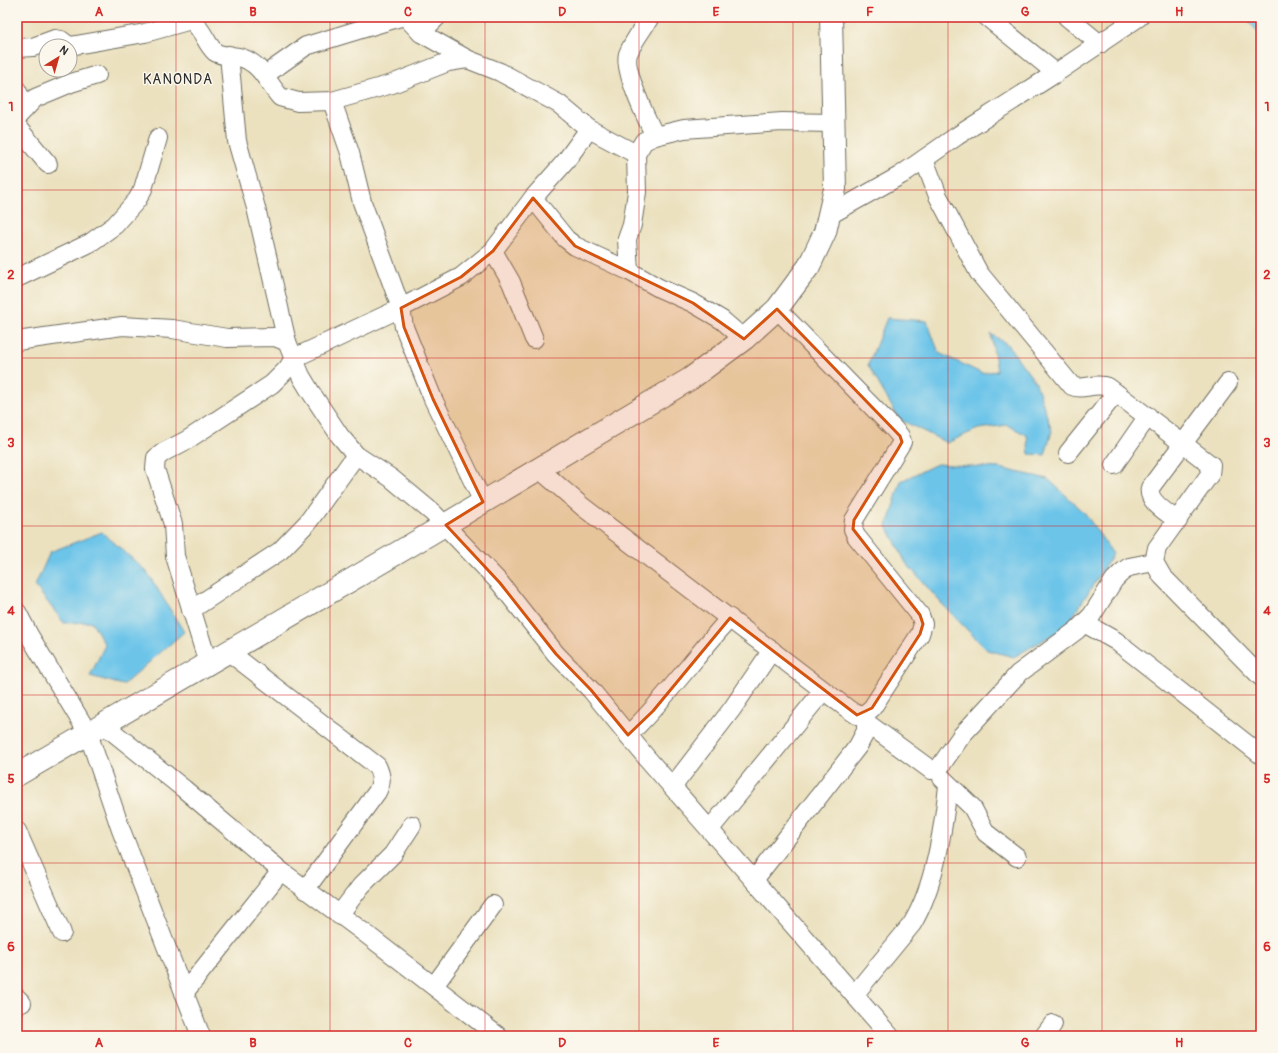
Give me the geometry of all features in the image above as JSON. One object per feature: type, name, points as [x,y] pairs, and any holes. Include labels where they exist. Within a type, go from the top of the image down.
[{"type":"main road","points":[[17,776],[690,379],[744,339],[777,309],[810,266],[825,232],[835,189],[831,17]]},
{"type":"street","points":[[265,75],[306,46],[401,17]]},
{"type":"street","points":[[406,17],[421,33],[467,60],[500,72],[559,104],[589,129],[636,154]]},
{"type":"street","points":[[421,33],[437,17]]},
{"type":"street","points":[[650,17],[632,47],[628,56],[627,64],[638,96],[655,136]]},
{"type":"street","points":[[987,17],[1056,73]]},
{"type":"street","points":[[1067,17],[1100,44]]},
{"type":"street","points":[[828,216],[889,182],[1139,17]]},
{"type":"street","points":[[78,45],[145,33],[191,19],[197,24],[218,54],[242,58],[254,63],[265,75],[276,94],[283,99],[307,102],[332,101],[392,84],[448,62],[467,60]]},
{"type":"street","points":[[17,48],[38,45]]},
{"type":"street","points":[[228,55],[237,141],[256,208],[291,350],[310,391],[340,436],[356,455],[417,498],[446,524],[500,583],[556,654],[592,690],[628,735],[890,1036]]},
{"type":"street","points":[[21,113],[35,98],[71,83],[97,75]]},
{"type":"street","points":[[17,90],[21,113]]},
{"type":"street","points":[[332,101],[350,153],[362,202],[401,308],[404,327],[433,399],[483,502]]},
{"type":"street","points":[[629,271],[627,239],[632,225],[637,192],[636,154],[644,141],[655,136],[684,129],[789,122],[833,123]]},
{"type":"street","points":[[17,127],[48,164]]},
{"type":"street","points":[[291,350],[401,308],[461,277],[493,251],[533,198],[565,162],[589,129]]},
{"type":"street","points":[[17,278],[90,244],[115,226],[137,200],[143,189],[158,138]]},
{"type":"street","points":[[924,159],[938,196],[979,273],[1072,386],[1081,388],[1096,384],[1108,387],[1208,461],[1212,470],[1210,474],[1178,521],[1157,548],[1154,562],[1162,576],[1261,677]]},
{"type":"street","points":[[533,198],[566,239],[575,246],[629,271],[659,288],[693,302],[722,320],[744,339]]},
{"type":"street","points":[[493,251],[514,288],[534,339]]},
{"type":"street","points":[[754,880],[858,746],[866,730],[866,718],[920,634],[923,624],[920,615],[856,536],[853,529],[854,520],[902,442],[900,436],[777,309]]},
{"type":"street","points":[[17,341],[122,326],[172,329],[227,338],[275,337],[291,350]]},
{"type":"street","points":[[208,663],[175,556],[173,524],[155,469],[156,458],[164,452],[188,440],[272,384],[288,368],[291,350]]},
{"type":"street","points":[[1178,521],[1152,500],[1148,494],[1150,488],[1228,383]]},
{"type":"street","points":[[1068,453],[1116,393]]},
{"type":"street","points":[[1114,465],[1148,416]]},
{"type":"street","points":[[191,610],[280,551],[308,522],[356,455]]},
{"type":"street","points":[[539,469],[583,507],[772,650],[823,691],[857,715],[866,718],[931,770],[935,770],[948,786],[972,806],[986,833],[1017,857]]},
{"type":"street","points":[[935,770],[939,768],[962,735],[1018,674],[1084,623],[1092,615],[1121,573],[1129,567],[1154,562]]},
{"type":"street","points":[[17,612],[32,642],[96,729],[184,789],[281,872],[434,986],[498,1036]]},
{"type":"street","points":[[628,735],[653,711],[708,642],[730,618]]},
{"type":"street","points":[[1084,623],[1116,641],[1261,755]]},
{"type":"street","points":[[673,786],[728,714],[772,650]]},
{"type":"street","points":[[229,652],[377,766],[382,777],[381,784],[377,792],[305,890]]},
{"type":"street","points":[[710,829],[823,691]]},
{"type":"street","points":[[96,729],[121,830],[201,1036]]},
{"type":"street","points":[[854,995],[912,924],[919,913],[941,842],[948,786]]},
{"type":"street","points":[[339,915],[361,886],[393,854],[412,825]]},
{"type":"street","points":[[17,831],[62,933]]},
{"type":"street","points":[[184,992],[281,872]]},
{"type":"street","points":[[434,986],[493,905]]},
{"type":"highlighted area","points":[[533,198],[575,246],[693,303],[744,339],[777,309],[900,436],[902,442],[854,520],[853,529],[920,615],[923,624],[920,634],[872,708],[857,715],[730,618],[653,711],[628,735],[591,690],[556,654],[500,583],[446,525],[483,502],[433,399],[404,327],[401,308],[461,277],[493,251]]},
{"type":"water","points":[[1245,17],[1261,17],[1261,36]]},
{"type":"water","points":[[887,318],[927,321],[939,353],[981,373],[997,371],[991,334],[1007,344],[1036,383],[1052,431],[1045,455],[1029,454],[1027,435],[1007,425],[978,429],[947,443],[899,419],[868,365]]},
{"type":"water","points":[[937,464],[999,468],[1048,479],[1084,512],[1113,554],[1066,627],[1014,657],[987,650],[943,605],[906,563],[887,526],[901,481]]},
{"type":"water","points":[[102,532],[147,572],[184,632],[123,685],[90,676],[105,645],[92,622],[64,623],[35,586],[50,552]]},
{"type":"district","name":"KANONDA","points":[[178,79]]}]
